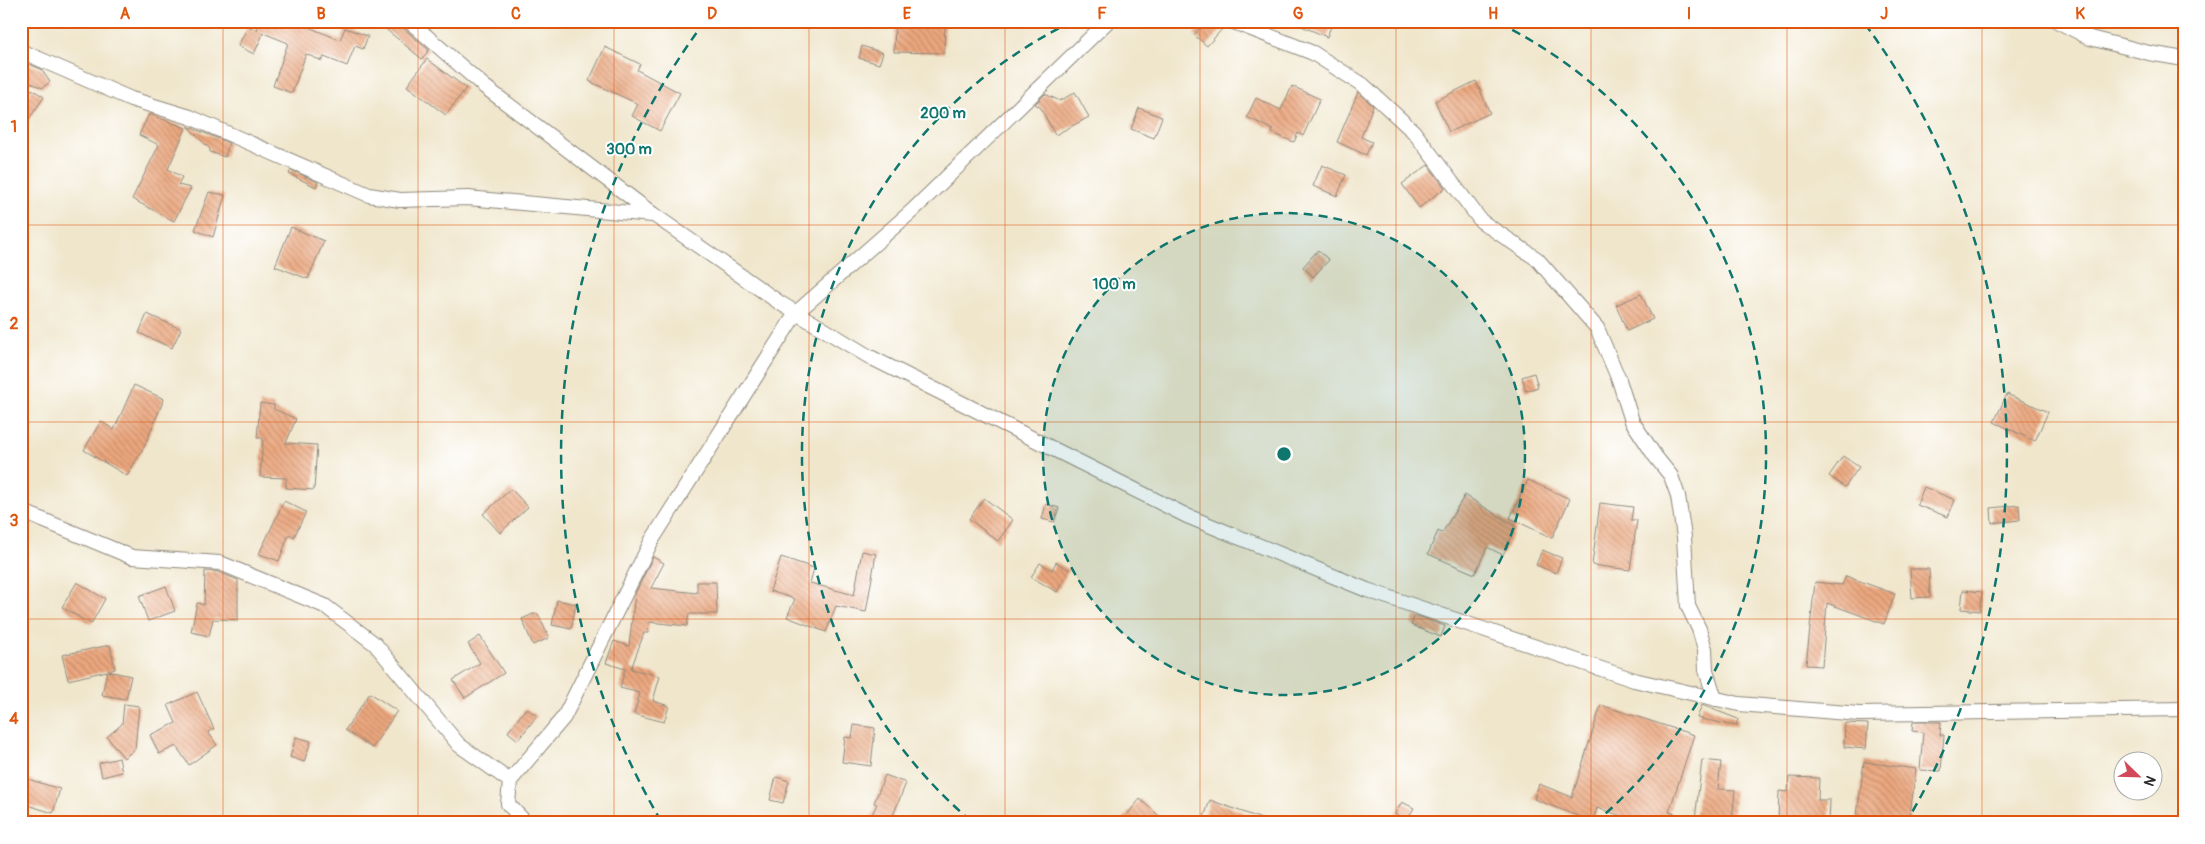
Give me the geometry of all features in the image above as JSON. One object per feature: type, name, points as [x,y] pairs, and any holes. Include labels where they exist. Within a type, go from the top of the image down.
[{"type":"street","points":[[409,21],[485,87],[654,215],[796,313],[868,356],[948,398],[1205,523],[1367,590],[1634,680],[1739,704],[1859,714],[2184,709]]},
{"type":"street","points":[[526,823],[508,804],[510,781],[564,717],[652,540],[796,313],[912,211],[1108,21]]},
{"type":"street","points":[[1231,21],[1313,53],[1363,84],[1414,132],[1481,221],[1537,259],[1597,328],[1619,380],[1632,421],[1671,476],[1678,496],[1684,537],[1688,606],[1699,629],[1705,648],[1706,670],[1716,699]]},
{"type":"street","points":[[2057,21],[2090,38],[2150,53],[2184,59]]},
{"type":"street","points":[[21,51],[131,99],[190,117],[369,195],[400,200],[468,198],[654,215]]},
{"type":"street","points":[[21,511],[132,557],[220,563],[326,606],[375,644],[459,745],[510,781]]},
{"type":"building","points":[[260,21],[294,21],[340,40],[345,28],[368,36],[363,49],[355,46],[347,66],[324,57],[322,61],[306,54],[292,93],[273,86],[288,43],[261,32],[263,34],[254,54],[238,46],[248,26],[257,30]]},
{"type":"building","points":[[376,21],[399,21],[403,28],[429,50],[422,59]]},
{"type":"building","points":[[895,21],[945,22],[944,53],[894,52]]},
{"type":"building","points":[[1206,21],[1216,21],[1223,28],[1207,46],[1194,35]]},
{"type":"building","points":[[1290,21],[1333,21],[1327,37]]},
{"type":"building","points":[[862,46],[883,53],[879,64],[859,58]]},
{"type":"building","points":[[605,47],[640,64],[637,70],[680,93],[660,131],[632,116],[638,104],[589,81]]},
{"type":"building","points":[[427,59],[466,88],[446,115],[407,86]]},
{"type":"building","points":[[21,61],[41,69],[50,82],[42,88],[21,78]]},
{"type":"building","points":[[1476,81],[1490,113],[1449,132],[1435,101]]},
{"type":"building","points":[[1292,86],[1320,99],[1303,136],[1298,133],[1294,142],[1272,133],[1273,130],[1247,117],[1256,98],[1281,110]]},
{"type":"building","points":[[32,89],[44,97],[21,131],[21,106]]},
{"type":"building","points":[[1075,92],[1089,117],[1055,135],[1041,108],[1035,104],[1045,94],[1060,101]]},
{"type":"building","points":[[1358,92],[1373,106],[1361,137],[1372,142],[1366,155],[1337,142]]},
{"type":"building","points":[[1139,108],[1162,117],[1154,138],[1131,129]]},
{"type":"building","points":[[149,114],[186,128],[168,169],[182,177],[178,185],[191,188],[174,221],[132,199],[159,145],[139,135]]},
{"type":"building","points":[[187,126],[229,143],[225,157],[210,152],[210,149]]},
{"type":"building","points":[[1322,165],[1346,175],[1337,196],[1313,186]]},
{"type":"building","points":[[1428,165],[1445,188],[1419,208],[1402,184]]},
{"type":"building","points":[[291,170],[318,182],[316,187],[289,174]]},
{"type":"building","points":[[209,192],[225,195],[213,237],[195,230]]},
{"type":"building","points":[[291,227],[324,241],[308,279],[275,266]]},
{"type":"building","points":[[1318,250],[1329,260],[1313,277],[1303,267]]},
{"type":"building","points":[[1641,294],[1653,319],[1627,331],[1616,305]]},
{"type":"building","points":[[147,314],[181,329],[172,348],[139,333]]},
{"type":"building","points":[[1534,373],[1538,387],[1526,391],[1522,377]]},
{"type":"building","points":[[134,385],[164,399],[144,447],[127,476],[84,450],[101,421],[114,430]]},
{"type":"building","points":[[2007,394],[2048,412],[2035,441],[1994,422]]},
{"type":"building","points":[[260,403],[274,405],[274,409],[296,419],[286,443],[317,445],[314,490],[286,488],[286,478],[260,477],[263,438],[257,438]]},
{"type":"building","points":[[1843,456],[1859,467],[1845,487],[1829,476]]},
{"type":"building","points":[[1528,480],[1570,499],[1552,538],[1510,518]]},
{"type":"building","points":[[1924,487],[1955,500],[1948,517],[1917,505]]},
{"type":"building","points":[[511,489],[528,507],[500,533],[483,514]]},
{"type":"building","points":[[1465,495],[1516,527],[1503,555],[1487,547],[1475,574],[1428,554],[1438,531],[1442,533]]},
{"type":"building","points":[[984,498],[1013,520],[998,541],[969,519]]},
{"type":"building","points":[[284,501],[306,512],[294,537],[289,534],[279,561],[259,554]]},
{"type":"building","points":[[1600,503],[1633,507],[1631,520],[1637,520],[1630,570],[1592,565]]},
{"type":"building","points":[[1046,504],[1059,508],[1054,522],[1042,519]]},
{"type":"building","points":[[2019,505],[2020,520],[1992,523],[1991,508]]},
{"type":"building","points":[[1542,550],[1562,558],[1556,573],[1536,565]]},
{"type":"building","points":[[862,551],[876,554],[866,612],[836,606],[826,632],[787,617],[795,599],[770,591],[781,557],[814,568],[810,583],[854,595]]},
{"type":"building","points":[[653,557],[664,563],[651,588],[697,593],[697,582],[716,582],[717,614],[689,614],[687,626],[649,622],[648,633],[644,633],[631,669],[660,676],[653,701],[669,706],[664,722],[634,714],[640,693],[620,688],[625,669],[606,663],[614,641],[629,646],[635,594]]},
{"type":"building","points":[[1056,562],[1069,570],[1057,592],[1031,577],[1040,563],[1052,570]]},
{"type":"building","points":[[1910,569],[1929,569],[1930,597],[1912,598]]},
{"type":"building","points":[[205,571],[218,572],[238,580],[238,620],[213,619],[209,636],[191,632],[197,603],[204,605]]},
{"type":"building","points":[[1846,576],[1895,594],[1884,624],[1827,603],[1822,666],[1806,665],[1815,582],[1842,585]]},
{"type":"building","points":[[77,582],[105,599],[91,624],[62,607]]},
{"type":"building","points":[[166,586],[175,611],[148,621],[139,596]]},
{"type":"building","points":[[1963,590],[1982,592],[1980,611],[1961,609]]},
{"type":"building","points":[[557,600],[576,604],[571,629],[552,625]]},
{"type":"building","points":[[538,614],[549,638],[533,645],[522,619]]},
{"type":"building","points":[[1415,615],[1445,626],[1441,637],[1411,625]]},
{"type":"building","points":[[480,636],[504,673],[465,698],[453,680],[480,663],[468,644]]},
{"type":"building","points":[[110,645],[115,669],[108,671],[131,676],[126,699],[102,695],[107,671],[68,680],[62,655]]},
{"type":"building","points":[[197,692],[214,729],[208,732],[217,745],[189,765],[176,746],[159,754],[150,735],[176,723],[168,705]]},
{"type":"building","points":[[370,693],[397,711],[372,748],[345,730]]},
{"type":"building","points":[[124,704],[139,706],[135,749],[124,758],[107,737],[122,724]]},
{"type":"building","points":[[1601,705],[1694,735],[1669,812],[1695,820],[1702,760],[1721,762],[1718,789],[1735,790],[1732,823],[1644,823],[1597,808],[1593,822],[1534,799],[1539,784],[1572,797]]},
{"type":"building","points":[[1702,705],[1738,719],[1736,726],[1697,718]]},
{"type":"building","points":[[526,708],[537,716],[518,740],[508,732]]},
{"type":"building","points":[[1913,722],[1941,722],[1940,735],[1944,735],[1941,771],[1920,770],[1923,732],[1912,731]]},
{"type":"building","points":[[1845,723],[1868,724],[1866,749],[1844,747]]},
{"type":"building","points":[[854,725],[875,728],[871,766],[842,762],[845,737],[852,738]]},
{"type":"building","points":[[296,737],[311,741],[304,762],[290,757]]},
{"type":"building","points":[[119,758],[122,772],[102,777],[99,763]]},
{"type":"building","points":[[1864,762],[1916,769],[1909,823],[1856,823]]},
{"type":"building","points":[[885,775],[906,783],[890,823],[868,823],[877,804],[874,803]]},
{"type":"building","points":[[21,777],[60,789],[53,813],[21,803]]},
{"type":"building","points":[[776,777],[789,781],[783,803],[770,800]]},
{"type":"building","points":[[1789,777],[1819,778],[1818,800],[1830,800],[1829,823],[1778,823],[1779,791],[1788,792]]},
{"type":"building","points":[[1140,799],[1167,823],[1120,823]]},
{"type":"building","points":[[1210,800],[1267,821],[1267,823],[1202,823]]},
{"type":"building","points":[[1402,802],[1414,808],[1407,820],[1395,814]]}]
